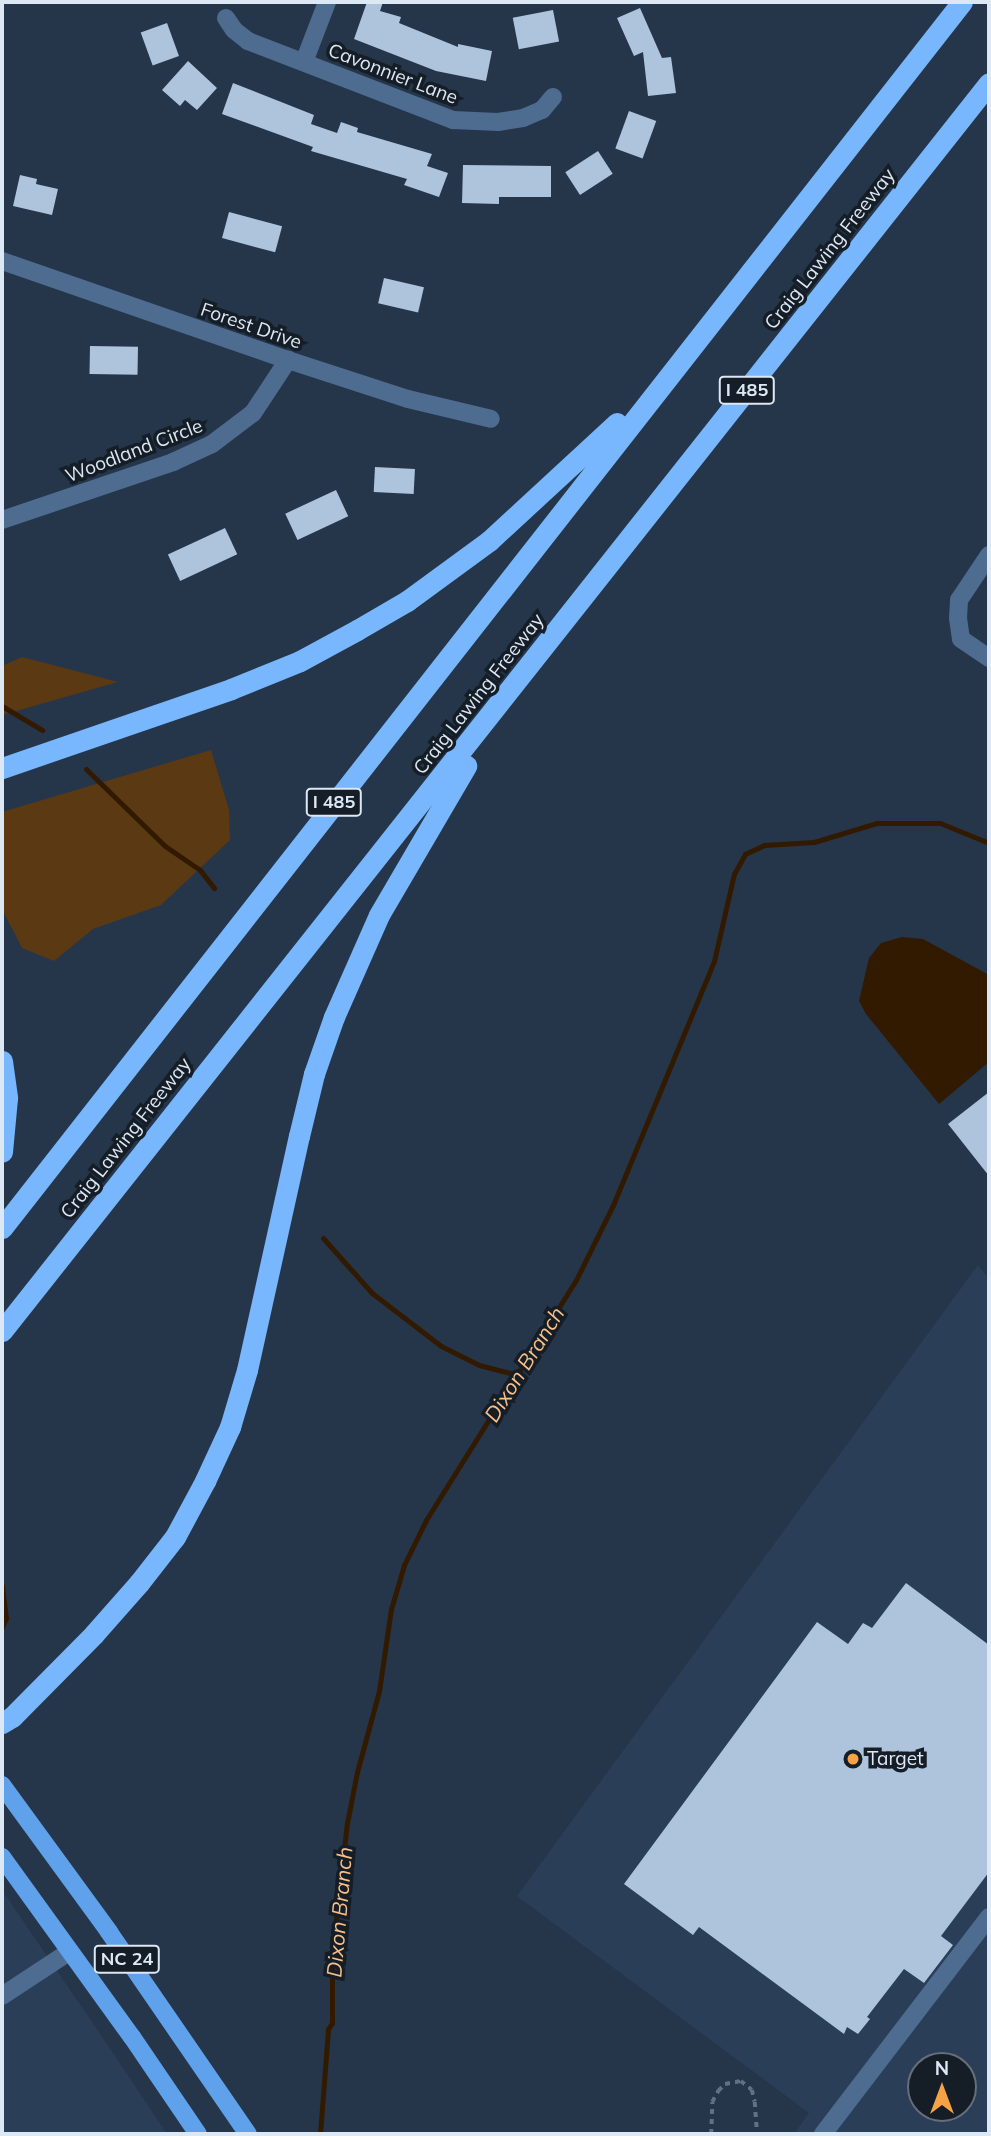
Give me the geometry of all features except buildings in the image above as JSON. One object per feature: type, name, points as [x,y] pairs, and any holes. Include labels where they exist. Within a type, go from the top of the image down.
[{"type":"highway","name":"I 485","points":[[2,1228],[961,2]]},
{"type":"highway","name":"Craig Lawing Freeway","points":[[2,1331],[989,83]]},
{"type":"highway","points":[[2,768],[231,690],[300,661],[407,601],[489,541],[667,376]]},
{"type":"highway","points":[[2,1723],[12,1717],[94,1634],[139,1583],[175,1537],[205,1481],[230,1427],[247,1370],[299,1136],[334,1017],[379,915],[506,697]]},
{"type":"highway","points":[[2,1061],[7,1098],[2,1152]]},
{"type":"main road","name":"NC 24","points":[[2,1786],[109,1932],[248,2134]]},
{"type":"main road","name":"NC 24","points":[[2,1857],[132,2037],[198,2134]]},
{"type":"street","points":[[304,62],[327,2]]},
{"type":"street","name":"Cavonnier Lane","points":[[226,18],[234,30],[248,41],[430,113],[470,122],[523,118],[542,110],[553,97]]},
{"type":"street","name":"Forest Drive","points":[[2,261],[408,399],[491,419]]},
{"type":"street","name":"Woodland Circle","points":[[2,520],[160,467],[212,444],[253,413],[288,360]]},
{"type":"street","points":[[989,555],[960,600],[958,618],[961,639],[989,658]]},
{"type":"street","points":[[823,2134],[989,1917]]},
{"type":"street","points":[[2,1996],[69,1952]]},
{"type":"street","points":[[838,2134],[860,2088]]},
{"type":"path","points":[[711,2134],[712,2102],[718,2091],[724,2084],[741,2081],[752,2090],[757,2134]]},
{"type":"shaded area","points":[[22,657],[118,682],[2,715],[2,666]]},
{"type":"shaded area","points":[[211,750],[229,810],[230,840],[161,905],[93,929],[54,961],[22,948],[2,909],[2,812]]},
{"type":"shaded area","points":[[902,937],[923,939],[989,975],[989,1062],[939,1104],[866,1014],[859,1001],[869,958],[881,943]]},
{"type":"shaded area","points":[[978,1265],[989,1279],[989,2134],[794,2134],[809,2113],[517,1896]]},
{"type":"shaded area","points":[[2,1890],[109,2047],[167,2134],[2,2134]]},
{"type":"waterway","points":[[2,706],[42,730]]},
{"type":"waterway","points":[[86,769],[165,846],[200,870],[214,888]]},
{"type":"waterway","name":"Dixon Branch","points":[[320,2134],[328,2029],[332,2023],[332,1954],[347,1823],[357,1772],[379,1691],[391,1609],[404,1565],[426,1520],[576,1280],[613,1205],[714,961],[734,874],[745,854],[764,845],[814,842],[877,823],[940,823],[989,843]]},
{"type":"waterway","points":[[323,1238],[372,1293],[441,1346],[479,1365],[518,1375]]},
{"type":"waterway","points":[[2,1586],[6,1618],[2,1627]]},
{"type":"place","name":"Target","points":[[853,1759]]}]
